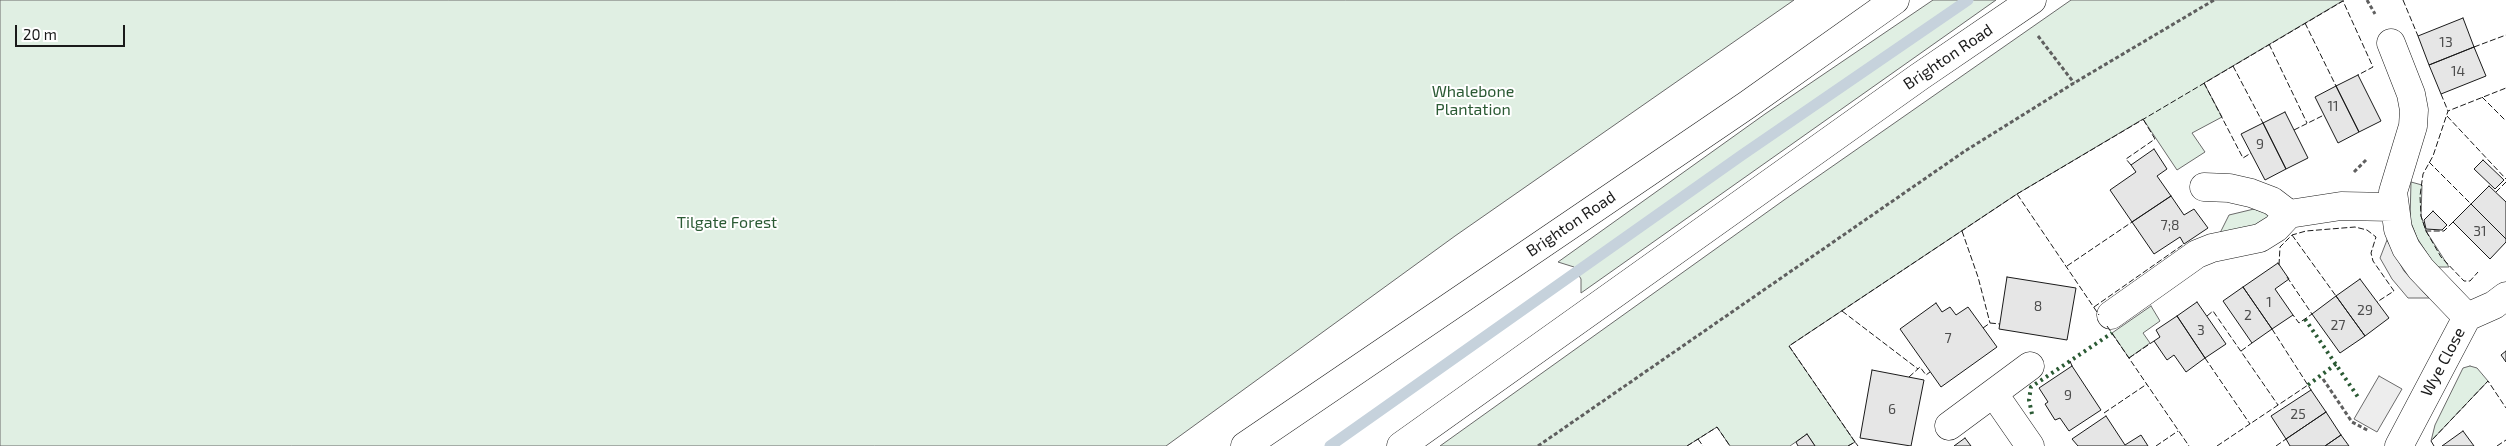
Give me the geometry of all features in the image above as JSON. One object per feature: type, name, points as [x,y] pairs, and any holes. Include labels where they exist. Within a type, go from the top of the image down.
[{"type":"main road","name":"Brighton Road","points":[[1245,446],[1747,105],[1895,0]]},
{"type":"main road","name":"Brighton Road","points":[[1401,446],[1919,77],[2025,5]]},
{"type":"main road","points":[[2390,44],[2411,94],[2414,110],[2412,126],[2392,192],[2393,208],[2398,229],[2406,248],[2442,292],[2467,316]]},
{"type":"main road","points":[[2204,187],[2251,193],[2272,201],[2289,214]]},
{"type":"main road","points":[[2111,315],[2197,254],[2212,248],[2260,238],[2276,228],[2289,214],[2341,206],[2393,208]]},
{"type":"main road","name":"Wye Close","points":[[2399,446],[2467,316],[2494,305],[2506,296]]},
{"type":"main road","points":[[1950,426],[2030,366]]},
{"type":"main road","points":[[1994,394],[2030,446]]},
{"type":"path","points":[[1538,446],[1966,151],[2074,83],[2214,0]]},
{"type":"path","points":[[2025,5],[2074,83]]},
{"type":"path","points":[[2323,379],[2352,422],[2374,434]]},
{"type":"green space","name":"Tilgate Forest","points":[[0,0],[1794,0],[1455,236],[1166,446],[0,446]]},
{"type":"green space","points":[[1933,0],[1996,0],[1581,293],[1581,279],[1574,267],[1558,262],[1765,114]]},
{"type":"green space","points":[[2071,0],[2344,0],[2204,83],[2222,117],[2192,133],[2205,152],[2177,170],[2143,119],[2017,194],[1789,346],[1855,442],[1848,446],[1815,446],[1807,434],[1790,446],[1730,446],[1717,427],[1687,446],[1440,446],[1784,200]]},
{"type":"green space","points":[[2411,182],[2422,185],[2421,216],[2426,231],[2449,267],[2436,267],[2417,238],[2410,220]]},
{"type":"green space","points":[[2254,209],[2270,214],[2267,223],[2220,233],[2229,215]]},
{"type":"green space","points":[[2151,306],[2160,321],[2143,333],[2150,343],[2129,358],[2112,333]]},
{"type":"green space","points":[[2470,366],[2477,368],[2488,381],[2431,441],[2435,425],[2463,368]]},
{"type":"shaded area","points":[[2387,240],[2404,271],[2429,298],[2408,298],[2392,279],[2380,258]]},
{"type":"shaded area","points":[[2379,376],[2402,389],[2377,432],[2354,419]]},
{"type":"building","points":[[2463,18],[2474,47],[2429,65],[2418,36]]},
{"type":"building","points":[[2474,47],[2486,76],[2441,94],[2429,65]]},
{"type":"building","points":[[2358,75],[2381,121],[2359,132],[2336,86]]},
{"type":"building","points":[[2336,86],[2359,132],[2338,143],[2315,97]]},
{"type":"building","points":[[2285,112],[2308,158],[2286,169],[2263,123]]},
{"type":"building","points":[[2263,123],[2286,169],[2265,180],[2241,134]]},
{"type":"building","points":[[2154,149],[2167,169],[2157,176],[2171,196],[2132,222],[2110,190],[2136,172],[2131,165]]},
{"type":"building","points":[[2483,160],[2504,180],[2495,189],[2474,169]]},
{"type":"building","points":[[2489,186],[2506,202],[2506,239],[2471,204]]},
{"type":"building","points":[[2171,196],[2184,215],[2194,209],[2208,228],[2184,244],[2180,237],[2154,254],[2132,222]]},
{"type":"building","points":[[2471,204],[2506,239],[2506,242],[2490,259],[2453,222]]},
{"type":"building","points":[[2433,211],[2447,225],[2442,230],[2426,229],[2424,220]]},
{"type":"building","points":[[2278,263],[2289,279],[2275,289],[2293,315],[2272,329],[2243,287]]},
{"type":"building","points":[[2007,277],[2076,288],[2067,340],[1999,329]]},
{"type":"building","points":[[2360,279],[2389,318],[2365,336],[2336,296]]},
{"type":"building","points":[[2243,287],[2272,329],[2252,343],[2223,301]]},
{"type":"building","points":[[2336,296],[2365,336],[2340,353],[2312,314]]},
{"type":"building","points":[[2197,302],[2226,344],[2205,358],[2177,316]]},
{"type":"building","points":[[1936,303],[1942,312],[1950,307],[1956,315],[1968,307],[1997,347],[1941,387],[1900,329]]},
{"type":"building","points":[[2177,316],[2205,358],[2186,372],[2174,355],[2167,360],[2154,341],[2160,337],[2156,330]]},
{"type":"building","points":[[2506,351],[2506,362],[2501,355]]},
{"type":"building","points":[[2072,366],[2101,410],[2069,431],[2060,418],[2055,420],[2045,404],[2048,402],[2039,388]]},
{"type":"building","points":[[1872,370],[1924,380],[1911,446],[1860,438]]},
{"type":"building","points":[[2311,390],[2326,412],[2286,439],[2271,416]]},
{"type":"building","points":[[2326,412],[2341,435],[2325,446],[2290,446],[2286,439]]},
{"type":"building","points":[[2106,416],[2125,445],[2141,435],[2148,446],[2078,446],[2072,439]]},
{"type":"building","points":[[2463,431],[2474,446],[2442,446]]},
{"type":"building","points":[[1807,434],[1815,446],[1798,446],[1796,442]]},
{"type":"building","points":[[2341,435],[2349,446],[2325,446]]},
{"type":"building","points":[[1965,438],[1971,446],[1954,446]]},
{"type":"waterway","points":[[1330,446],[1742,155],[1968,0]]},
{"type":"hedge","points":[[2305,319],[2358,397]]},
{"type":"hedge","points":[[2032,414],[2029,400],[2031,387],[2112,333]]},
{"type":"hedge","points":[[2308,385],[2336,364]]},
{"type":"fence","points":[[2403,0],[2418,36]]},
{"type":"fence","points":[[2017,194],[2343,1],[2373,67],[2358,75]]},
{"type":"fence","points":[[2305,23],[2336,86]]},
{"type":"fence","points":[[2474,47],[2506,35]]},
{"type":"fence","points":[[2269,44],[2307,123]]},
{"type":"fence","points":[[2233,66],[2263,123]]},
{"type":"fence","points":[[2204,83],[2243,158],[2251,153]]},
{"type":"fence","points":[[2453,222],[2444,231],[2426,231],[2421,216],[2420,196],[2423,174],[2433,156],[2448,111],[2506,88]]},
{"type":"fence","points":[[2441,94],[2448,111]]},
{"type":"fence","points":[[2482,97],[2506,121]]},
{"type":"fence","points":[[2294,130],[2324,115]]},
{"type":"fence","points":[[2447,116],[2506,179]]},
{"type":"fence","points":[[2131,165],[2126,159],[2155,139],[2143,119]]},
{"type":"fence","points":[[2429,162],[2471,204]]},
{"type":"fence","points":[[2496,192],[2506,182]]},
{"type":"fence","points":[[1855,442],[1789,346],[2017,194],[2099,315]]},
{"type":"fence","points":[[2067,266],[2132,222]]},
{"type":"fence","points":[[2279,265],[2280,247],[2292,235],[2306,231],[2355,227],[2367,230],[2376,237],[2371,253],[2373,261],[2394,291],[2377,302]]},
{"type":"fence","points":[[1962,231],[1978,277],[1990,323]]},
{"type":"fence","points":[[2426,231],[2441,257],[2464,281],[2470,281],[2478,272]]},
{"type":"fence","points":[[2292,235],[2336,296]]},
{"type":"fence","points":[[2094,307],[2184,244]]},
{"type":"fence","points":[[2287,277],[2312,314],[2299,323],[2293,315]]},
{"type":"fence","points":[[1842,311],[1918,369]]},
{"type":"fence","points":[[2207,316],[2213,311],[2278,405]]},
{"type":"fence","points":[[1983,328],[1990,323],[2000,324]]},
{"type":"fence","points":[[2107,326],[2189,446]]},
{"type":"fence","points":[[2272,329],[2311,390]]},
{"type":"fence","points":[[2129,358],[2154,341]]},
{"type":"fence","points":[[2241,351],[2252,343]]},
{"type":"fence","points":[[2205,358],[2250,424]]},
{"type":"fence","points":[[2070,361],[2072,366]]},
{"type":"fence","points":[[1909,377],[1920,367],[1926,375],[1930,372]]},
{"type":"fence","points":[[2434,446],[2431,441],[2488,381],[2506,408]]},
{"type":"fence","points":[[2104,413],[2147,384]]},
{"type":"fence","points":[[2217,446],[2308,385]]},
{"type":"fence","points":[[1687,446],[1717,427],[1730,446]]},
{"type":"fence","points":[[2156,446],[2178,431]]},
{"type":"fence","points":[[1698,439],[1703,446]]},
{"type":"fence","points":[[2276,446],[2286,439]]},
{"type":"fence","points":[[2497,446],[2506,440]]},
{"type":"fence","points":[[1848,446],[1855,442],[1858,446]]},
{"type":"park label","name":"Whalebone Plantation","points":[[1473,101]]}]
